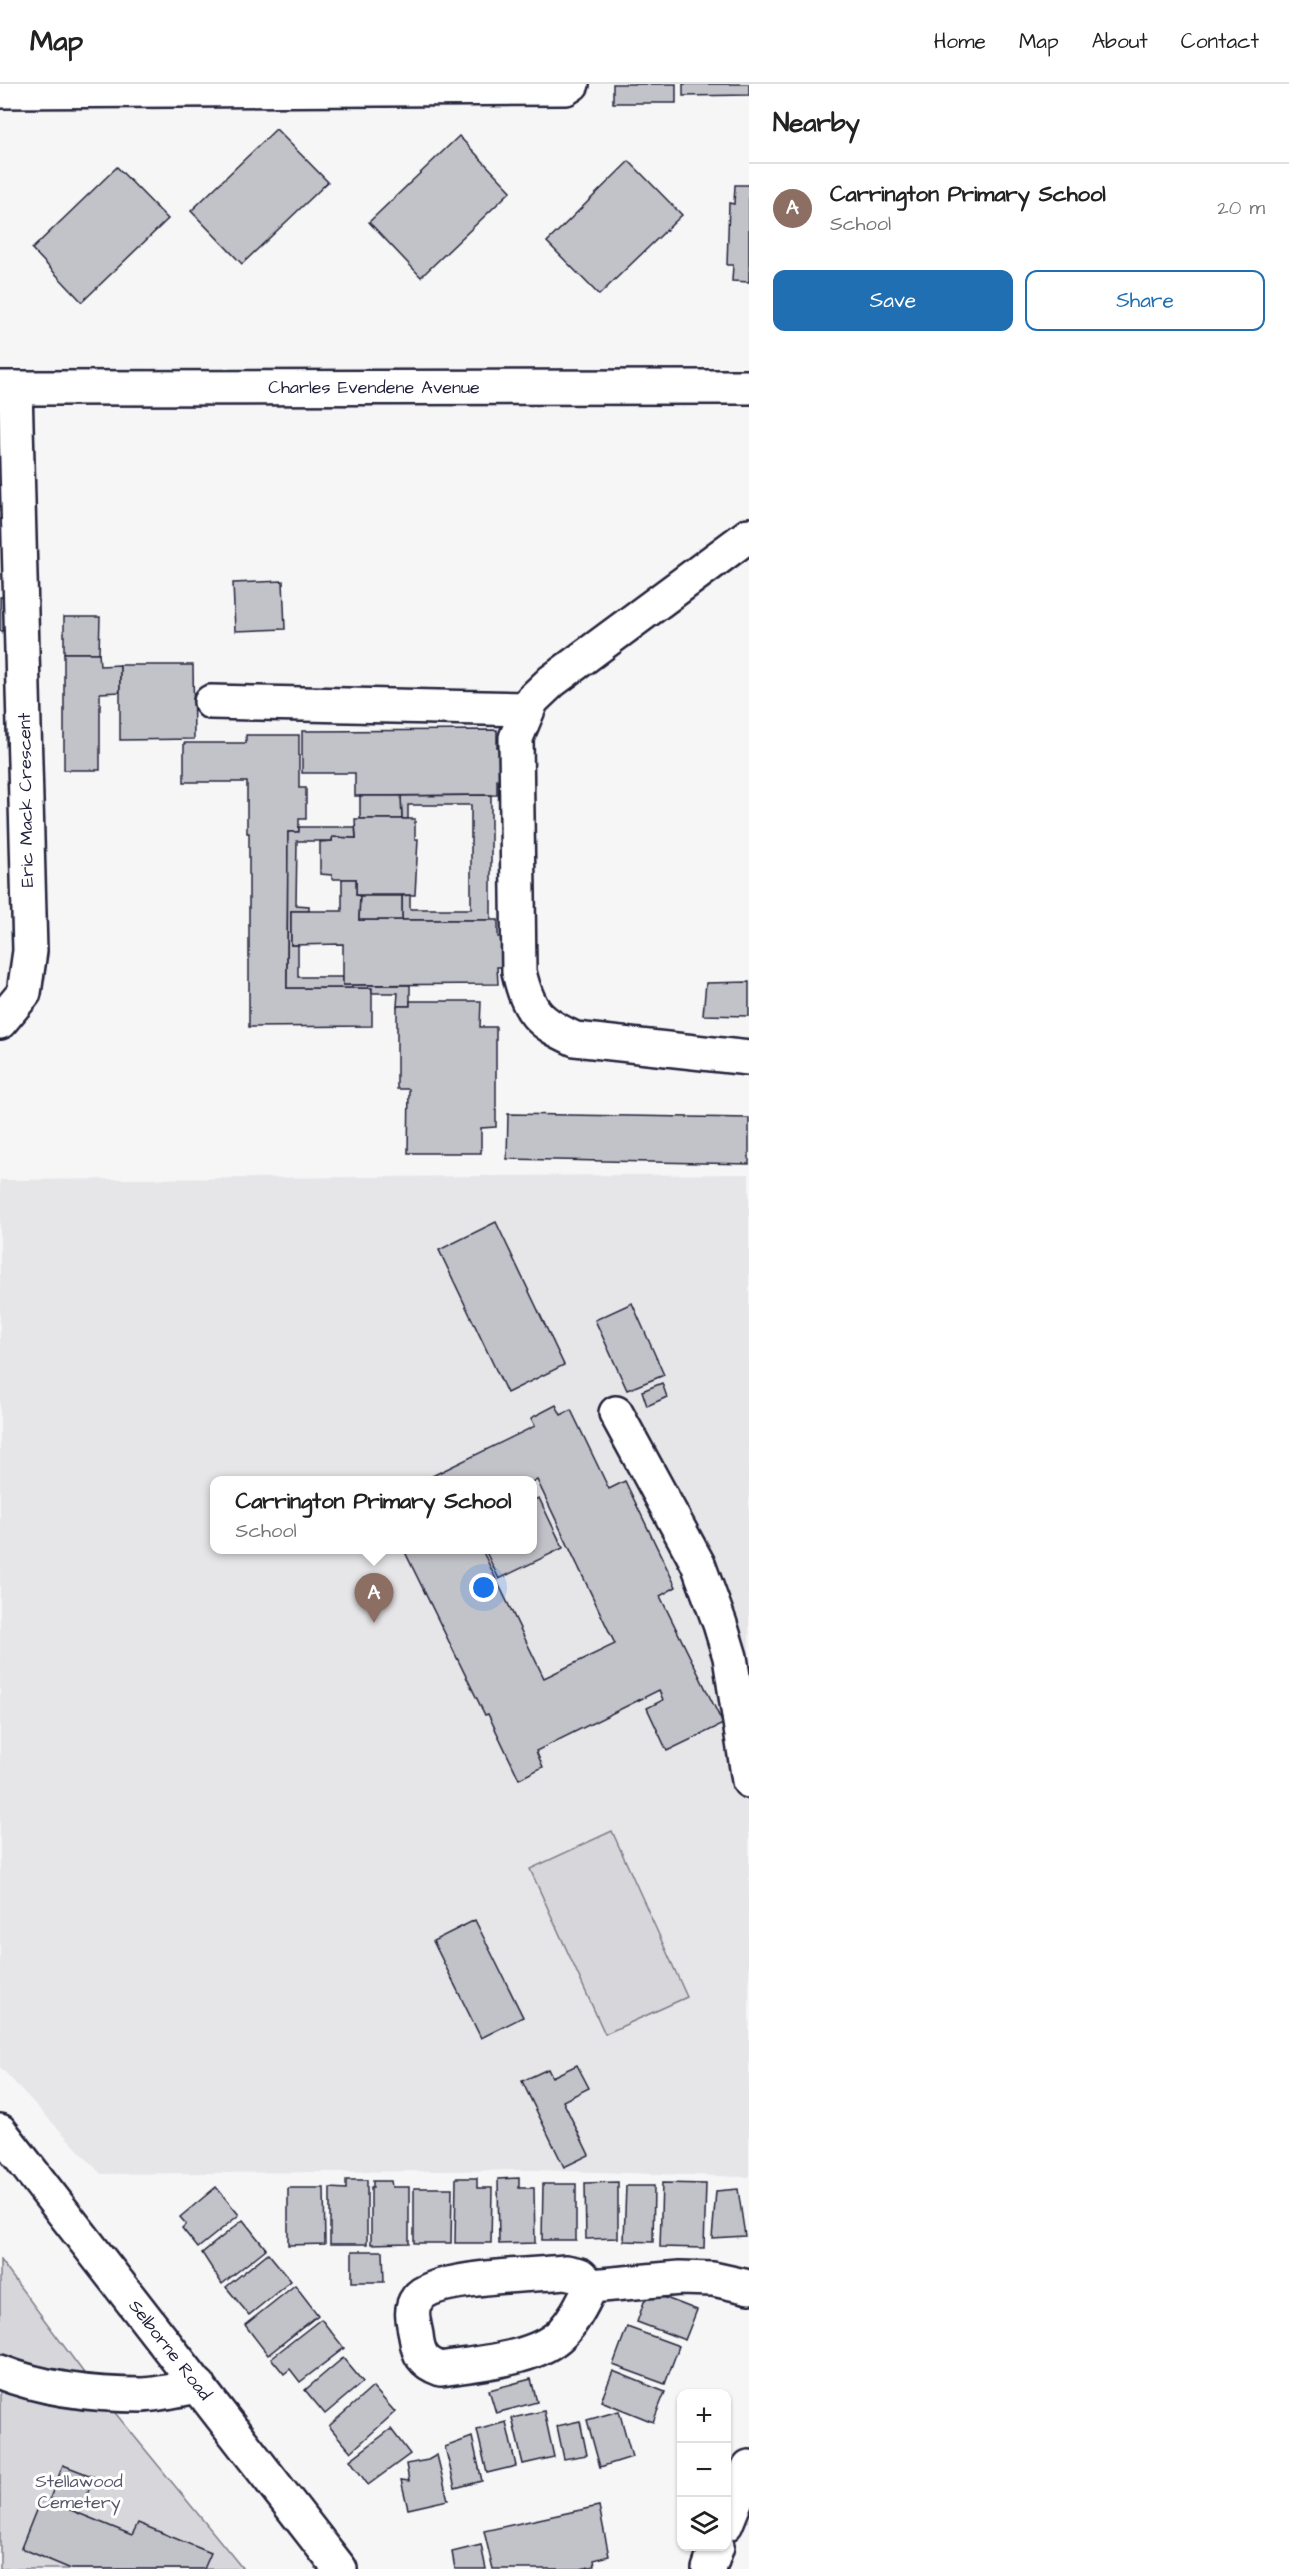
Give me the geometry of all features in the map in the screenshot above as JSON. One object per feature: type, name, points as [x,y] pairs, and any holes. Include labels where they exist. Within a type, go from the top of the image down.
[{"type":"street","points":[[0,91],[566,88],[572,84]]},
{"type":"street","name":"Charles Evendene Avenue","points":[[8,388],[749,387]]},
{"type":"street","name":"Eric Mack Crescent","points":[[0,1023],[24,993],[30,951],[8,388]]},
{"type":"street","points":[[749,535],[552,681],[532,700],[516,738],[519,972],[524,994],[534,1013],[549,1027],[575,1039],[749,1058]]},
{"type":"street","points":[[211,702],[528,709]]},
{"type":"street","points":[[616,1413],[698,1564],[713,1604],[730,1657],[749,1780]]},
{"type":"street","name":"Selborne Road","points":[[0,2131],[340,2569]]},
{"type":"street","points":[[591,2286],[578,2311],[562,2333],[546,2346],[530,2353],[441,2370],[428,2365],[417,2349],[412,2309],[416,2300],[435,2286],[446,2283],[566,2272],[580,2276],[591,2286],[680,2278],[713,2279],[749,2287]]},
{"type":"street","points":[[0,2372],[23,2381],[98,2392],[145,2395],[199,2386]]},
{"type":"street","points":[[731,2512],[749,2467]]},
{"type":"street","points":[[709,2569],[716,2551]]},
{"type":"shaded area","points":[[749,1174],[749,2177],[534,2170],[101,2174],[0,2067],[0,1180]]},
{"type":"green space","points":[[612,1831],[687,1997],[605,2034],[530,1869]]},
{"type":"green space","name":"Stellawood Cemetery","points":[[0,2260],[98,2392],[243,2569],[0,2569]]},
{"type":"building","points":[[613,84],[676,84],[676,103],[613,103]]},
{"type":"building","points":[[683,84],[749,84],[749,95],[683,96]]},
{"type":"building","points":[[276,129],[328,182],[242,264],[191,211]]},
{"type":"building","points":[[459,136],[511,191],[421,277],[369,222]]},
{"type":"building","points":[[629,161],[682,215],[599,295],[547,242]]},
{"type":"building","points":[[117,167],[168,219],[82,302],[32,249]]},
{"type":"building","points":[[735,185],[749,185],[749,282],[732,281],[733,265],[727,265],[729,203],[734,204]]},
{"type":"building","points":[[283,581],[285,629],[235,631],[233,583]]},
{"type":"building","points":[[0,597],[15,597],[16,631],[0,631]]},
{"type":"building","points":[[64,617],[100,617],[99,653],[64,653]]},
{"type":"building","points":[[64,653],[99,653],[100,666],[120,665],[120,692],[100,693],[100,770],[64,770]]},
{"type":"building","points":[[120,665],[193,665],[194,739],[120,740]]},
{"type":"building","points":[[497,730],[497,747],[503,746],[503,779],[497,779],[497,795],[355,796],[355,773],[302,773],[302,731]]},
{"type":"building","points":[[246,735],[299,735],[299,788],[306,788],[306,819],[299,819],[299,832],[288,832],[287,988],[372,988],[372,1026],[249,1027],[247,782],[184,782],[184,743],[246,743]]},
{"type":"building","points":[[491,795],[491,920],[402,920],[402,896],[410,895],[410,909],[471,909],[471,805],[408,805],[408,819],[402,819],[401,796]]},
{"type":"building","points":[[360,796],[401,796],[402,819],[360,819]]},
{"type":"building","points":[[355,819],[415,819],[415,839],[418,839],[415,895],[356,895],[356,879],[332,879],[332,875],[320,874],[320,842],[332,841],[332,837],[356,838]]},
{"type":"building","points":[[299,827],[355,827],[356,838],[332,837],[332,841],[297,841],[296,905],[309,906],[309,911],[291,911],[291,945],[298,945],[298,977],[343,977],[343,985],[410,985],[410,1006],[397,1006],[398,993],[372,993],[372,988],[287,988],[288,832],[299,832]]},
{"type":"building","points":[[342,879],[356,879],[356,895],[360,896],[359,920],[498,920],[498,937],[503,937],[503,967],[497,967],[498,984],[343,985],[343,944],[291,945],[291,911],[342,911]]},
{"type":"building","points":[[360,896],[402,896],[402,920],[359,920]]},
{"type":"building","points":[[749,982],[749,1016],[703,1015],[706,983]]},
{"type":"building","points":[[410,1001],[481,1001],[480,1027],[496,1027],[496,1127],[481,1128],[481,1153],[408,1153],[409,1089],[397,1089],[397,1006],[410,1006]]},
{"type":"building","points":[[508,1114],[749,1118],[749,1164],[507,1159]]},
{"type":"building","points":[[496,1222],[564,1365],[507,1393],[439,1250]]},
{"type":"building","points":[[632,1303],[664,1375],[627,1390],[595,1320]]},
{"type":"building","points":[[662,1383],[667,1397],[647,1406],[642,1391]]},
{"type":"building","points":[[556,1405],[561,1415],[571,1410],[609,1489],[625,1481],[676,1587],[660,1596],[723,1724],[667,1751],[647,1708],[663,1700],[659,1690],[536,1751],[543,1767],[519,1779],[406,1554],[484,1554],[544,1678],[615,1644],[537,1476],[432,1476],[535,1426],[531,1418]]},
{"type":"building","points":[[539,1498],[563,1548],[499,1579],[487,1554],[537,1554],[537,1499]]},
{"type":"building","points":[[475,1920],[523,2017],[481,2038],[433,1941]]},
{"type":"building","points":[[577,2065],[589,2088],[563,2101],[589,2155],[564,2167],[522,2081],[548,2069],[552,2077]]},
{"type":"building","points":[[456,2178],[477,2178],[477,2188],[492,2188],[491,2243],[455,2243]]},
{"type":"building","points":[[519,2178],[519,2188],[534,2188],[535,2243],[499,2244],[498,2179]]},
{"type":"building","points":[[346,2180],[367,2180],[367,2244],[330,2244],[330,2188],[346,2189]]},
{"type":"building","points":[[373,2181],[391,2181],[392,2187],[409,2187],[409,2243],[371,2244],[371,2187],[373,2187]]},
{"type":"building","points":[[618,2182],[618,2238],[586,2239],[585,2183]]},
{"type":"building","points":[[662,2183],[706,2184],[704,2248],[660,2247]]},
{"type":"building","points":[[543,2184],[576,2184],[576,2240],[542,2240]]},
{"type":"building","points":[[626,2186],[654,2186],[653,2242],[624,2241]]},
{"type":"building","points":[[216,2187],[239,2215],[198,2248],[182,2228],[186,2224],[180,2217]]},
{"type":"building","points":[[288,2188],[324,2188],[325,2244],[288,2245]]},
{"type":"building","points":[[414,2188],[452,2188],[451,2243],[414,2243]]},
{"type":"building","points":[[738,2189],[745,2236],[712,2238],[716,2191]]},
{"type":"building","points":[[243,2220],[266,2249],[222,2284],[202,2253]]},
{"type":"building","points":[[352,2251],[383,2251],[384,2282],[352,2282]]},
{"type":"building","points":[[268,2253],[291,2281],[249,2315],[226,2287]]},
{"type":"building","points":[[295,2285],[318,2315],[268,2355],[245,2325]]},
{"type":"building","points":[[653,2293],[697,2310],[685,2340],[637,2322],[644,2302]]},
{"type":"building","points":[[321,2319],[344,2348],[300,2382],[290,2369],[284,2374],[271,2358]]},
{"type":"building","points":[[627,2327],[679,2346],[665,2384],[613,2365]]},
{"type":"building","points":[[343,2358],[363,2382],[325,2414],[305,2390]]},
{"type":"building","points":[[613,2371],[665,2392],[653,2422],[601,2401]]},
{"type":"building","points":[[531,2379],[537,2402],[496,2413],[489,2390]]},
{"type":"building","points":[[373,2387],[395,2412],[351,2452],[329,2426]]},
{"type":"building","points":[[544,2411],[554,2457],[523,2464],[512,2418]]},
{"type":"building","points":[[619,2411],[632,2457],[600,2467],[587,2420]]},
{"type":"building","points":[[580,2421],[587,2455],[564,2459],[557,2426]]},
{"type":"building","points":[[506,2422],[516,2466],[487,2473],[477,2430]]},
{"type":"building","points":[[391,2429],[410,2454],[368,2485],[350,2460]]},
{"type":"building","points":[[472,2437],[482,2481],[455,2488],[445,2447]]},
{"type":"building","points":[[437,2455],[448,2500],[408,2509],[401,2480],[409,2481],[406,2464],[428,2460]]},
{"type":"building","points":[[63,2465],[94,2477],[81,2510],[50,2498]]},
{"type":"building","points":[[41,2498],[132,2535],[138,2523],[211,2553],[204,2569],[71,2569],[21,2548]]},
{"type":"building","points":[[599,2506],[609,2556],[594,2560],[595,2566],[580,2569],[493,2569],[484,2531]]},
{"type":"building","points":[[481,2545],[486,2569],[455,2569],[452,2552]]},
{"type":"place","name":"Carrington Primary School","points":[[374,1623]]}]
